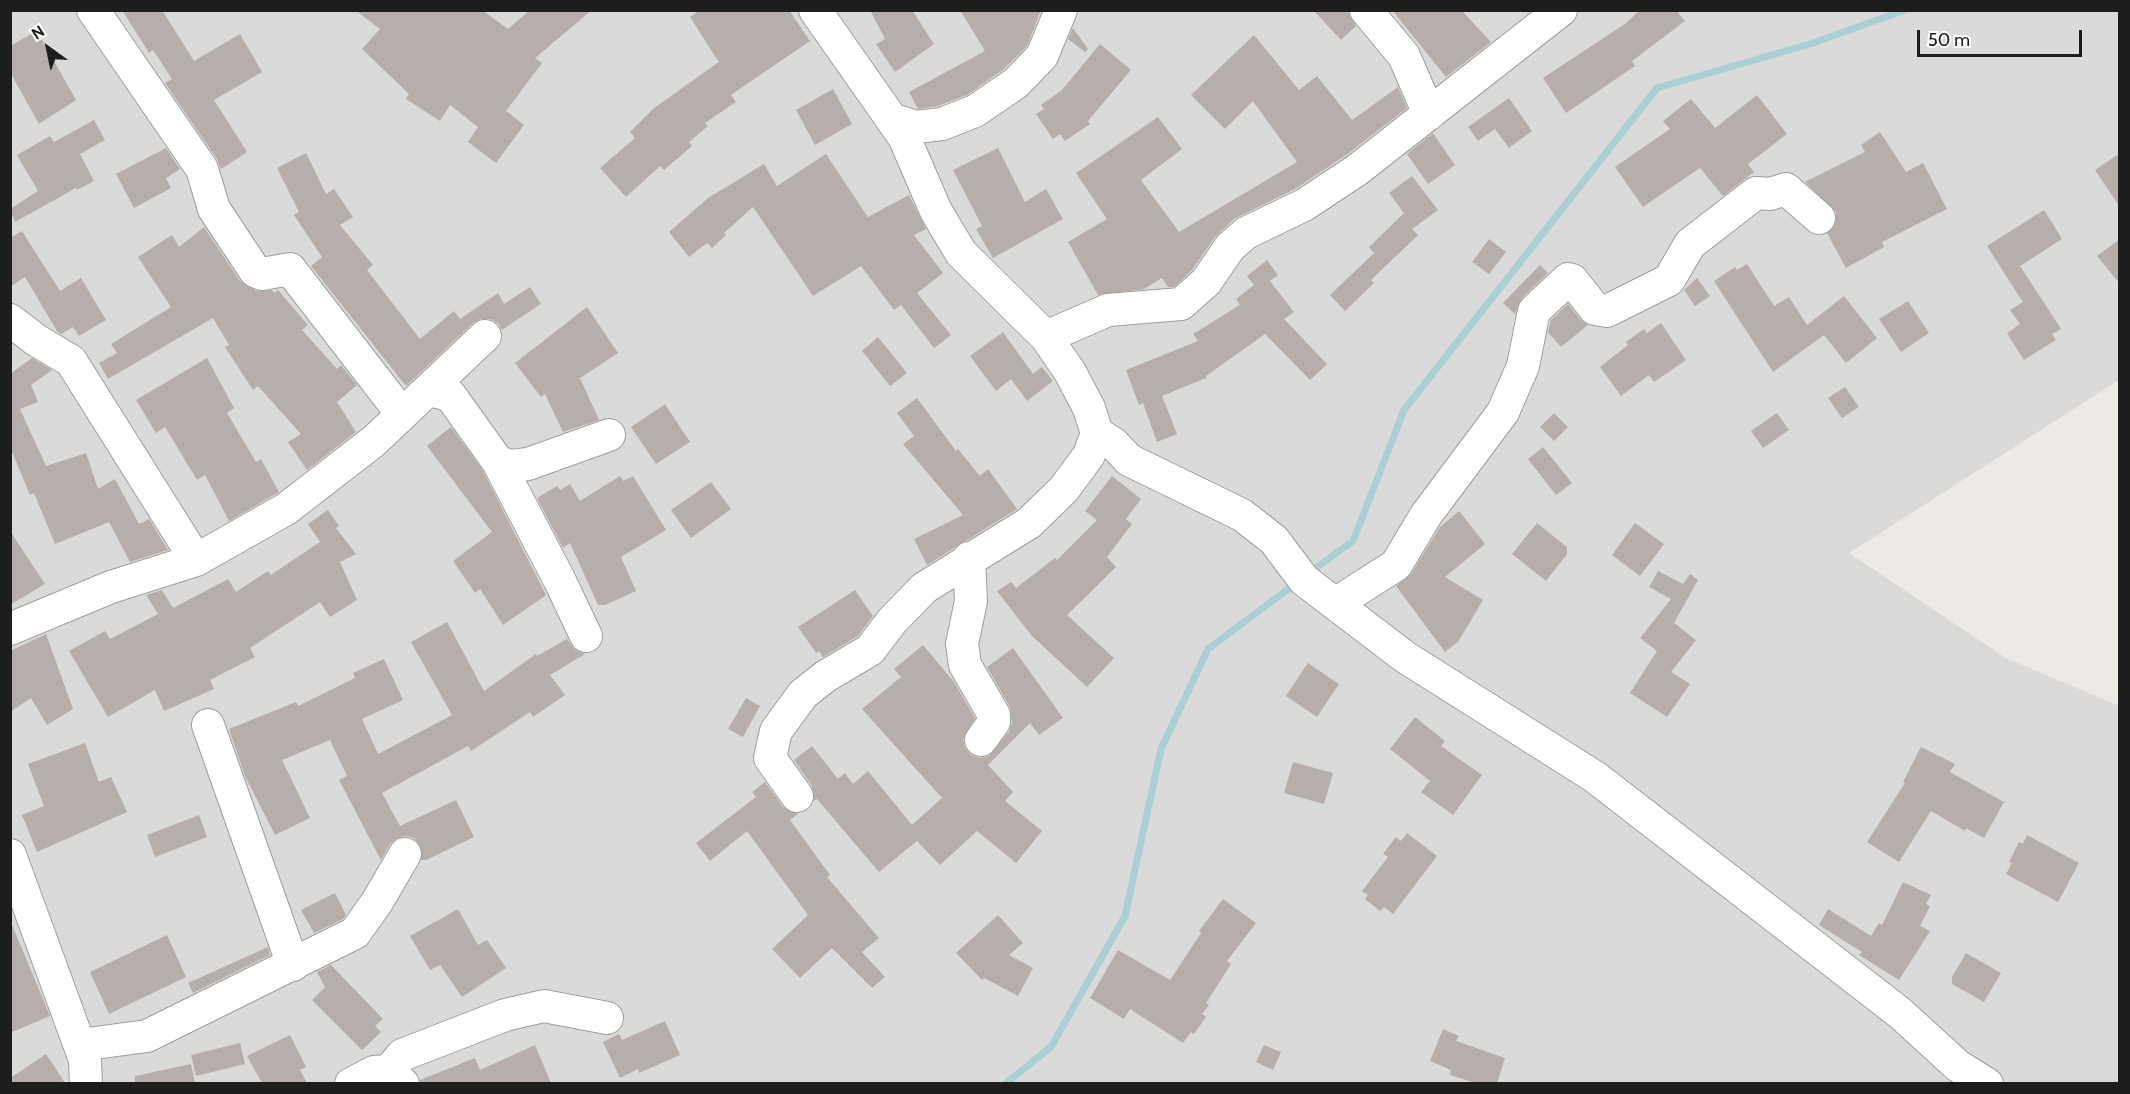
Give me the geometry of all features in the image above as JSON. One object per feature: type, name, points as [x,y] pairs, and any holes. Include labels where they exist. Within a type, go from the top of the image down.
[{"type":"street","points":[[93,10],[202,169],[214,209],[255,271],[262,274],[290,269],[402,414]]},
{"type":"street","points":[[797,796],[770,758],[776,731],[803,694],[826,676],[870,650],[892,621],[924,588],[969,558],[1029,523],[1064,489],[1089,455],[1097,433],[1089,408],[1070,372],[1046,337],[961,253],[936,211],[904,137],[815,10]]},
{"type":"street","points":[[891,119],[916,127],[942,124],[975,111],[1016,83],[1042,56],[1061,10]]},
{"type":"street","points":[[1366,10],[1404,57],[1429,114]]},
{"type":"street","points":[[1046,337],[1108,310],[1181,304],[1206,282],[1230,247],[1246,233],[1304,205],[1357,170],[1561,10]]},
{"type":"street","points":[[1335,604],[1396,566],[1426,515],[1503,412],[1523,366],[1534,311],[1568,279],[1572,280],[1595,309],[1607,311],[1669,280],[1689,244],[1756,194],[1770,194],[1786,189],[1819,218]]},
{"type":"street","points":[[10,320],[36,340],[71,361],[196,560]]},
{"type":"street","points":[[10,629],[111,587],[196,560],[286,509],[374,441],[485,336]]},
{"type":"street","points":[[428,390],[450,395],[498,462],[586,636]]},
{"type":"street","points":[[1097,433],[1114,444],[1129,460],[1242,515],[1274,540],[1293,569],[1335,604],[1405,657],[1595,777],[1900,1013],[1958,1066],[1987,1083]]},
{"type":"street","points":[[498,462],[511,466],[528,464],[609,435]]},
{"type":"street","points":[[969,558],[970,601],[962,645],[965,665],[994,715],[994,722],[981,740]]},
{"type":"street","points":[[208,724],[293,965]]},
{"type":"street","points":[[80,1045],[147,1036],[355,933],[377,902],[405,854]]},
{"type":"street","points":[[13,869],[80,1045],[85,1060],[86,1083]]},
{"type":"street","points":[[351,1083],[374,1072],[396,1077],[402,1055],[505,1015],[544,1006],[607,1018]]},
{"type":"shaded area","points":[[10,11],[2119,11],[2119,380],[1849,553],[2006,658],[2119,706],[2119,1083],[11,1083]]},
{"type":"building","points":[[122,10],[162,10],[194,61],[240,34],[262,72],[214,100],[247,152],[221,169],[217,159],[165,83],[172,79],[153,50],[149,53]]},
{"type":"building","points":[[355,10],[482,10],[508,29],[530,10],[592,10],[535,58],[542,63],[506,111],[524,125],[496,163],[468,142],[478,127],[450,105],[440,121],[406,99],[409,94],[362,49],[380,29]]},
{"type":"building","points":[[700,10],[789,10],[810,41],[731,95],[736,102],[705,123],[708,126],[689,142],[692,146],[664,170],[660,166],[626,197],[600,168],[635,138],[630,132],[654,108],[719,62],[690,17]]},
{"type":"building","points":[[870,10],[912,10],[934,44],[895,72],[876,44],[885,39]]},
{"type":"building","points":[[960,10],[1041,10],[1027,46],[1004,69],[967,95],[938,106],[918,109],[909,92],[985,51]]},
{"type":"building","points":[[1313,10],[1348,10],[1356,26],[1341,40]]},
{"type":"building","points":[[1392,10],[1461,10],[1491,42],[1446,77]]},
{"type":"building","points":[[1640,10],[1676,10],[1685,21],[1632,61],[1635,66],[1566,113],[1543,78],[1625,24]]},
{"type":"building","points":[[1073,28],[1088,49],[1085,52],[1068,39]]},
{"type":"building","points":[[37,31],[76,100],[39,124],[10,72],[10,46]]},
{"type":"building","points":[[1254,35],[1299,90],[1317,76],[1352,120],[1398,87],[1407,108],[1346,155],[1295,189],[1234,219],[1215,237],[1192,270],[1174,287],[1168,287],[1162,278],[1144,289],[1098,295],[1068,242],[1107,219],[1076,173],[1158,117],[1182,149],[1141,180],[1179,232],[1297,162],[1253,101],[1225,129],[1191,95]]},
{"type":"building","points":[[1100,44],[1131,70],[1088,121],[1090,124],[1065,141],[1060,134],[1053,139],[1036,114],[1044,109],[1041,105],[1062,90]]},
{"type":"building","points":[[833,89],[852,124],[815,145],[796,110]]},
{"type":"building","points":[[1757,95],[1787,134],[1748,164],[1754,172],[1723,196],[1700,168],[1643,207],[1615,167],[1670,129],[1663,121],[1691,99],[1715,128]]},
{"type":"building","points":[[1509,98],[1532,131],[1509,148],[1495,129],[1478,141],[1468,127]]},
{"type":"building","points":[[94,120],[105,140],[80,154],[94,181],[77,190],[76,188],[15,222],[10,209],[38,191],[17,155],[50,136],[54,142]]},
{"type":"building","points":[[1880,132],[1906,172],[1923,163],[1947,209],[1882,242],[1884,247],[1846,268],[1827,233],[1836,222],[1836,212],[1805,182],[1865,152],[1861,145]]},
{"type":"building","points":[[1433,133],[1455,165],[1428,184],[1407,154]]},
{"type":"building","points":[[166,148],[180,169],[166,178],[171,188],[134,208],[116,174]]},
{"type":"building","points":[[998,148],[1025,202],[1046,189],[1063,219],[993,258],[976,229],[982,226],[953,170]]},
{"type":"building","points":[[306,153],[326,194],[334,189],[353,217],[340,225],[373,265],[367,270],[420,339],[454,311],[460,319],[498,293],[504,304],[530,287],[541,304],[502,330],[498,323],[490,319],[480,319],[473,323],[406,386],[311,266],[322,257],[294,215],[299,212],[277,168]]},
{"type":"building","points":[[2120,153],[2120,207],[2095,170]]},
{"type":"building","points":[[826,154],[868,217],[909,195],[926,229],[914,235],[943,273],[917,293],[951,335],[934,348],[901,305],[894,310],[861,266],[813,296],[753,207],[724,233],[726,235],[712,248],[707,243],[689,257],[669,232],[708,198],[764,164],[777,186]]},
{"type":"building","points":[[1412,176],[1438,210],[1412,229],[1418,235],[1371,280],[1374,283],[1345,311],[1330,295],[1374,253],[1369,247],[1404,213],[1389,193]]},
{"type":"building","points":[[2044,210],[2062,239],[2020,266],[2061,329],[2052,334],[2056,340],[2024,360],[2007,333],[2020,324],[2010,310],[2023,302],[1987,246]]},
{"type":"building","points":[[204,227],[240,281],[256,291],[272,290],[274,293],[278,290],[308,325],[302,330],[337,369],[341,365],[357,385],[337,402],[356,432],[307,470],[288,442],[301,434],[258,386],[253,390],[225,347],[229,345],[213,318],[108,379],[99,363],[117,353],[111,344],[171,307],[138,257],[172,235],[179,247]]},
{"type":"building","points":[[22,231],[60,291],[81,278],[106,320],[79,336],[73,327],[61,334],[25,277],[10,287],[10,238]]},
{"type":"building","points":[[1489,239],[1506,252],[1489,274],[1472,262]]},
{"type":"building","points":[[2120,239],[2120,284],[2097,256]]},
{"type":"building","points":[[1267,260],[1278,275],[1270,281],[1294,312],[1284,319],[1327,364],[1310,380],[1265,334],[1206,378],[1162,396],[1177,434],[1157,442],[1143,403],[1139,405],[1126,370],[1198,341],[1193,334],[1240,305],[1236,299],[1254,285],[1247,276]]},
{"type":"building","points":[[1747,264],[1774,306],[1789,297],[1807,325],[1844,296],[1877,338],[1846,363],[1824,335],[1773,372],[1714,281],[1735,267],[1737,270]]},
{"type":"building","points":[[1540,265],[1548,273],[1522,298],[1515,314],[1503,303]]},
{"type":"building","points":[[1697,278],[1710,296],[1695,306],[1684,290]]},
{"type":"building","points":[[1908,301],[1929,333],[1901,352],[1879,319]]},
{"type":"building","points":[[1568,304],[1588,325],[1561,347],[1548,332],[1551,320]]},
{"type":"building","points":[[587,307],[618,353],[580,378],[599,420],[563,432],[545,394],[541,397],[515,363]]},
{"type":"building","points":[[1661,323],[1686,360],[1654,382],[1649,375],[1621,396],[1600,367],[1628,345],[1626,342],[1644,329],[1647,333]]},
{"type":"building","points":[[1003,332],[1033,374],[1042,367],[1053,381],[1027,401],[1011,379],[996,391],[970,356]]},
{"type":"building","points":[[878,337],[907,373],[890,386],[862,351]]},
{"type":"building","points":[[32,358],[52,370],[31,385],[38,402],[20,409],[46,466],[86,453],[98,489],[115,479],[139,524],[149,519],[168,550],[130,562],[109,522],[55,544],[34,493],[30,495],[10,447],[10,374]]},
{"type":"building","points":[[207,358],[234,408],[227,413],[256,462],[261,459],[279,492],[229,521],[205,475],[197,480],[165,427],[156,433],[136,400]]},
{"type":"building","points":[[1845,387],[1859,407],[1842,418],[1828,398]]},
{"type":"building","points":[[917,398],[956,451],[958,449],[980,476],[988,469],[1017,509],[927,565],[914,539],[963,515],[903,444],[914,436],[897,413]]},
{"type":"building","points":[[665,404],[690,442],[656,464],[631,427]]},
{"type":"building","points":[[1554,413],[1568,427],[1554,441],[1540,427]]},
{"type":"building","points":[[1777,413],[1789,430],[1763,448],[1751,431]]},
{"type":"building","points":[[451,427],[483,471],[546,595],[503,625],[480,589],[475,593],[453,561],[492,532],[427,446]]},
{"type":"building","points":[[1543,447],[1572,483],[1556,495],[1528,459]]},
{"type":"building","points":[[620,476],[623,481],[633,476],[666,530],[621,557],[636,591],[605,605],[598,605],[570,543],[563,548],[537,498],[557,486],[560,490],[570,484],[580,501]]},
{"type":"building","points":[[1112,476],[1141,499],[1126,519],[1132,524],[1107,557],[1116,567],[1067,615],[1114,658],[1087,687],[1031,635],[997,591],[1011,582],[1016,588],[1055,558],[1057,560],[1097,520],[1085,511]]},
{"type":"building","points":[[711,482],[731,509],[691,538],[671,510]]},
{"type":"building","points":[[328,510],[339,526],[336,528],[356,554],[340,562],[357,600],[330,617],[320,602],[250,648],[255,657],[210,680],[214,689],[164,711],[155,690],[108,717],[69,651],[105,631],[110,639],[158,614],[146,595],[162,590],[173,608],[228,579],[236,592],[268,571],[271,575],[320,542],[308,524]]},
{"type":"building","points":[[1459,511],[1485,544],[1445,577],[1483,600],[1458,642],[1445,652],[1396,586],[1411,574],[1440,527]]},
{"type":"building","points":[[1537,523],[1567,547],[1567,554],[1546,581],[1512,554]]},
{"type":"building","points":[[1635,523],[1664,544],[1640,576],[1612,555]]},
{"type":"building","points":[[10,531],[45,584],[10,605]]},
{"type":"building","points":[[1658,571],[1683,584],[1690,574],[1698,580],[1674,623],[1696,640],[1671,672],[1690,684],[1667,717],[1630,693],[1657,651],[1640,638],[1671,599],[1649,587]]},
{"type":"building","points":[[855,590],[873,616],[858,636],[823,657],[819,651],[816,653],[798,627]]},
{"type":"building","points":[[447,622],[484,691],[536,654],[537,656],[567,639],[575,650],[585,654],[550,675],[565,695],[533,717],[530,712],[471,751],[468,746],[382,793],[400,826],[456,800],[474,837],[426,860],[421,860],[420,845],[414,838],[405,836],[390,844],[381,860],[339,780],[347,776],[330,740],[282,760],[310,818],[275,835],[245,776],[229,729],[296,702],[298,706],[355,678],[353,673],[384,659],[403,700],[362,719],[378,754],[452,715],[411,642]]},
{"type":"building","points":[[46,634],[73,709],[47,725],[31,698],[10,712],[10,651]]},
{"type":"building","points":[[923,645],[954,682],[975,718],[963,739],[965,748],[971,755],[980,758],[989,756],[1009,732],[1012,722],[1010,707],[987,667],[1013,648],[1063,718],[1039,735],[1030,723],[988,765],[1013,792],[1005,801],[1042,831],[1016,863],[977,831],[940,865],[917,841],[879,872],[817,799],[814,801],[812,786],[794,760],[812,746],[838,779],[845,773],[853,784],[868,771],[912,825],[942,798],[862,709],[901,677],[894,669]]},
{"type":"building","points":[[1308,663],[1339,684],[1317,717],[1286,696]]},
{"type":"building","points":[[746,698],[760,706],[743,737],[728,729]]},
{"type":"building","points":[[1415,717],[1445,741],[1441,746],[1482,775],[1453,815],[1421,792],[1430,781],[1390,749]]},
{"type":"building","points":[[85,743],[99,782],[111,777],[127,812],[37,852],[22,815],[44,806],[28,764]]},
{"type":"building","points":[[1921,747],[1955,764],[1950,772],[2004,802],[1984,838],[1966,828],[1965,831],[1931,811],[1899,862],[1867,842],[1905,783],[1903,782]]},
{"type":"building","points":[[1293,762],[1333,773],[1324,804],[1284,793]]},
{"type":"building","points":[[765,782],[783,807],[798,814],[790,820],[830,875],[827,877],[879,938],[862,952],[885,977],[872,988],[832,948],[800,978],[772,949],[808,915],[747,831],[710,861],[696,843],[756,797],[752,792]]},
{"type":"building","points":[[199,815],[207,837],[155,857],[147,835]]},
{"type":"building","points":[[1407,833],[1437,856],[1393,914],[1384,907],[1380,911],[1365,899],[1368,895],[1362,891],[1388,857],[1383,854],[1396,837],[1401,841]]},
{"type":"building","points":[[2027,835],[2079,863],[2058,902],[2006,874],[2019,842],[2023,844]]},
{"type":"building","points":[[1903,882],[1931,895],[1926,904],[1930,906],[1920,926],[1930,931],[1899,980],[1859,955],[1862,952],[1819,925],[1828,909],[1871,936],[1879,923],[1882,925]]},
{"type":"building","points":[[335,893],[346,915],[343,919],[314,933],[301,910]]},
{"type":"building","points":[[1223,899],[1256,923],[1227,961],[1231,964],[1206,1003],[1209,1005],[1202,1014],[1206,1017],[1194,1034],[1191,1032],[1183,1043],[1130,1009],[1124,1019],[1090,998],[1118,950],[1170,980],[1201,933],[1199,931]]},
{"type":"building","points":[[458,909],[478,945],[487,940],[506,968],[462,997],[440,965],[430,970],[410,936]]},
{"type":"building","points":[[998,915],[1023,943],[1009,955],[1033,968],[1018,996],[984,978],[982,980],[956,953]]},
{"type":"building","points":[[10,920],[50,1016],[10,1033]]},
{"type":"building","points":[[167,935],[186,977],[109,1014],[90,972]]},
{"type":"building","points":[[268,947],[270,955],[193,993],[188,983]]},
{"type":"building","points":[[1966,953],[2001,973],[1984,1002],[1952,984],[1952,977]]},
{"type":"building","points":[[331,965],[383,1019],[375,1026],[381,1032],[362,1050],[312,1000],[325,987],[317,972]]},
{"type":"building","points":[[665,1021],[680,1055],[639,1073],[638,1069],[620,1078],[603,1042],[619,1034],[622,1040]]},
{"type":"building","points":[[1443,1029],[1459,1036],[1456,1041],[1505,1058],[1497,1083],[1476,1083],[1450,1075],[1451,1070],[1430,1061]]},
{"type":"building","points":[[290,1035],[306,1067],[300,1070],[307,1083],[262,1083],[247,1056]]},
{"type":"building","points":[[240,1043],[245,1064],[196,1076],[191,1055]]},
{"type":"building","points":[[535,1045],[551,1083],[420,1083],[420,1080],[475,1058],[480,1070]]},
{"type":"building","points":[[1264,1045],[1281,1052],[1273,1070],[1256,1062]]},
{"type":"building","points":[[46,1054],[65,1083],[10,1083],[10,1078]]},
{"type":"building","points":[[191,1064],[195,1083],[135,1083],[135,1076]]},
{"type":"waterway","points":[[1309,573],[1353,541],[1404,410],[1657,88],[1810,44],[1905,10]]},
{"type":"waterway","points":[[1005,1084],[1051,1047],[1125,916],[1161,749],[1208,649],[1295,584]]}]
